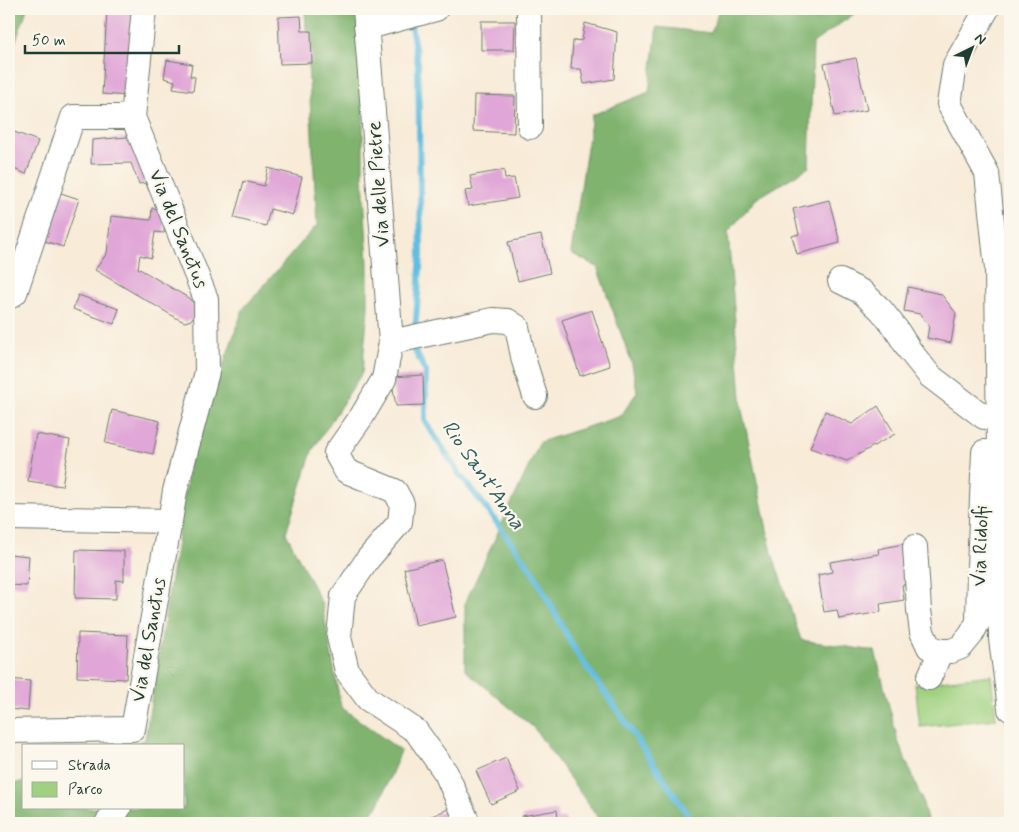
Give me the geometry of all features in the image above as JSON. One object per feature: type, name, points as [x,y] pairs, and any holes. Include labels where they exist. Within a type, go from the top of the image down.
[{"type":"street","name":"Via del Sanctus","points":[[9,731],[133,738],[174,491],[207,372],[206,299],[133,117],[144,9]]},
{"type":"street","points":[[529,9],[530,127]]},
{"type":"street","name":"Via Ridolfi","points":[[987,9],[955,65],[949,104],[988,173],[997,269],[1001,639],[1010,709]]},
{"type":"street","name":"Via delle Pietre","points":[[430,10],[370,20],[395,341],[384,379],[362,416],[336,453],[346,471],[396,491],[402,504],[400,522],[368,559],[344,596],[339,638],[347,671],[368,698],[416,731],[446,773],[468,823]]},
{"type":"street","points":[[9,297],[15,293],[73,117],[133,117]]},
{"type":"street","points":[[840,281],[862,292],[881,310],[930,376],[984,417]]},
{"type":"street","points":[[395,341],[493,320],[508,321],[517,327],[524,361],[535,396]]},
{"type":"street","name":"Via Ridolfi","points":[[941,651],[951,651],[961,647],[971,636],[978,622],[985,436],[984,417],[990,403],[999,390]]},
{"type":"street","points":[[9,518],[170,521]]},
{"type":"street","points":[[914,547],[922,632],[929,647],[941,651],[929,678]]},
{"type":"street","points":[[107,823],[118,810]]},
{"type":"green space","points":[[9,9],[27,9],[13,49],[9,91]]},
{"type":"green space","points":[[305,9],[358,9],[363,67],[363,177],[368,264],[368,308],[362,373],[312,451],[286,533],[322,604],[341,707],[401,751],[378,806],[361,823],[9,823],[9,785],[22,782],[22,810],[185,810],[185,744],[133,744],[145,740],[190,461],[243,309],[317,225]]},
{"type":"green space","points":[[719,9],[861,9],[813,43],[809,167],[756,199],[728,232],[742,410],[772,553],[801,640],[875,651],[898,741],[922,800],[928,823],[599,823],[596,815],[534,728],[465,670],[465,603],[540,442],[621,416],[637,392],[632,364],[597,267],[571,253],[592,115],[649,92],[657,27],[711,33]]},
{"type":"green space","points":[[991,675],[996,719],[920,727],[915,684]]},
{"type":"building","points":[[118,9],[140,9],[127,96],[102,94],[107,10],[118,11]]},
{"type":"building","points":[[301,16],[302,31],[311,31],[312,63],[280,64],[278,17]]},
{"type":"building","points":[[481,21],[515,21],[514,50],[481,50]]},
{"type":"building","points":[[585,23],[617,32],[614,79],[584,84],[581,69],[571,69],[573,41],[582,40]]},
{"type":"building","points":[[856,58],[867,110],[835,116],[824,64]]},
{"type":"building","points":[[167,60],[192,64],[190,76],[195,77],[193,91],[173,88],[175,81],[164,78]]},
{"type":"building","points":[[474,95],[515,96],[514,133],[473,131]]},
{"type":"building","points":[[9,130],[38,141],[26,174],[9,167]]},
{"type":"building","points":[[139,136],[159,190],[149,191],[146,183],[139,184],[131,163],[91,164],[92,140]]},
{"type":"building","points":[[268,168],[302,177],[293,215],[270,209],[266,226],[234,218],[244,181],[264,186]]},
{"type":"building","points":[[504,170],[505,179],[514,178],[518,198],[468,206],[465,191],[473,190],[470,176]]},
{"type":"building","points":[[58,192],[79,199],[63,247],[42,240]]},
{"type":"building","points":[[829,200],[840,243],[797,254],[792,236],[799,234],[793,209]]},
{"type":"building","points":[[152,208],[165,210],[164,233],[155,232],[151,258],[140,255],[138,268],[194,303],[198,310],[191,320],[185,322],[95,270],[107,253],[111,216],[151,220]]},
{"type":"building","points":[[541,235],[550,273],[518,281],[508,242]]},
{"type":"building","points":[[908,287],[941,294],[956,313],[951,343],[927,338],[929,326],[920,314],[904,311]]},
{"type":"building","points":[[78,295],[119,309],[114,324],[73,309]]},
{"type":"building","points":[[592,310],[610,366],[580,376],[562,320]]},
{"type":"building","points":[[423,375],[424,405],[396,406],[391,377]]},
{"type":"building","points":[[878,406],[895,434],[847,461],[810,448],[825,411],[852,424]]},
{"type":"building","points":[[112,410],[160,421],[153,454],[105,443]]},
{"type":"building","points":[[36,434],[70,440],[62,486],[28,481]]},
{"type":"building","points":[[903,544],[910,584],[902,585],[904,600],[880,604],[881,612],[839,619],[837,610],[824,612],[818,575],[832,572],[830,562],[879,554],[878,549]]},
{"type":"building","points":[[76,550],[124,551],[124,581],[116,580],[116,599],[75,598]]},
{"type":"building","points":[[9,554],[29,556],[27,586],[9,585]]},
{"type":"building","points":[[442,560],[456,617],[416,626],[404,569]]},
{"type":"building","points":[[78,633],[128,635],[126,679],[77,677]]},
{"type":"building","points":[[9,679],[30,681],[28,711],[9,709]]},
{"type":"building","points":[[506,758],[520,791],[491,804],[476,771]]},
{"type":"building","points":[[450,808],[458,823],[422,823],[421,821]]},
{"type":"building","points":[[557,810],[558,819],[565,818],[566,823],[523,823],[522,816]]},
{"type":"waterway","name":"Rio Sant'Anna","points":[[410,20],[418,64],[421,255],[415,332]]},
{"type":"waterway","name":"Rio Sant'Anna","points":[[414,342],[414,349],[426,372],[425,421],[460,475],[533,572],[576,652],[690,818],[691,823]]}]
